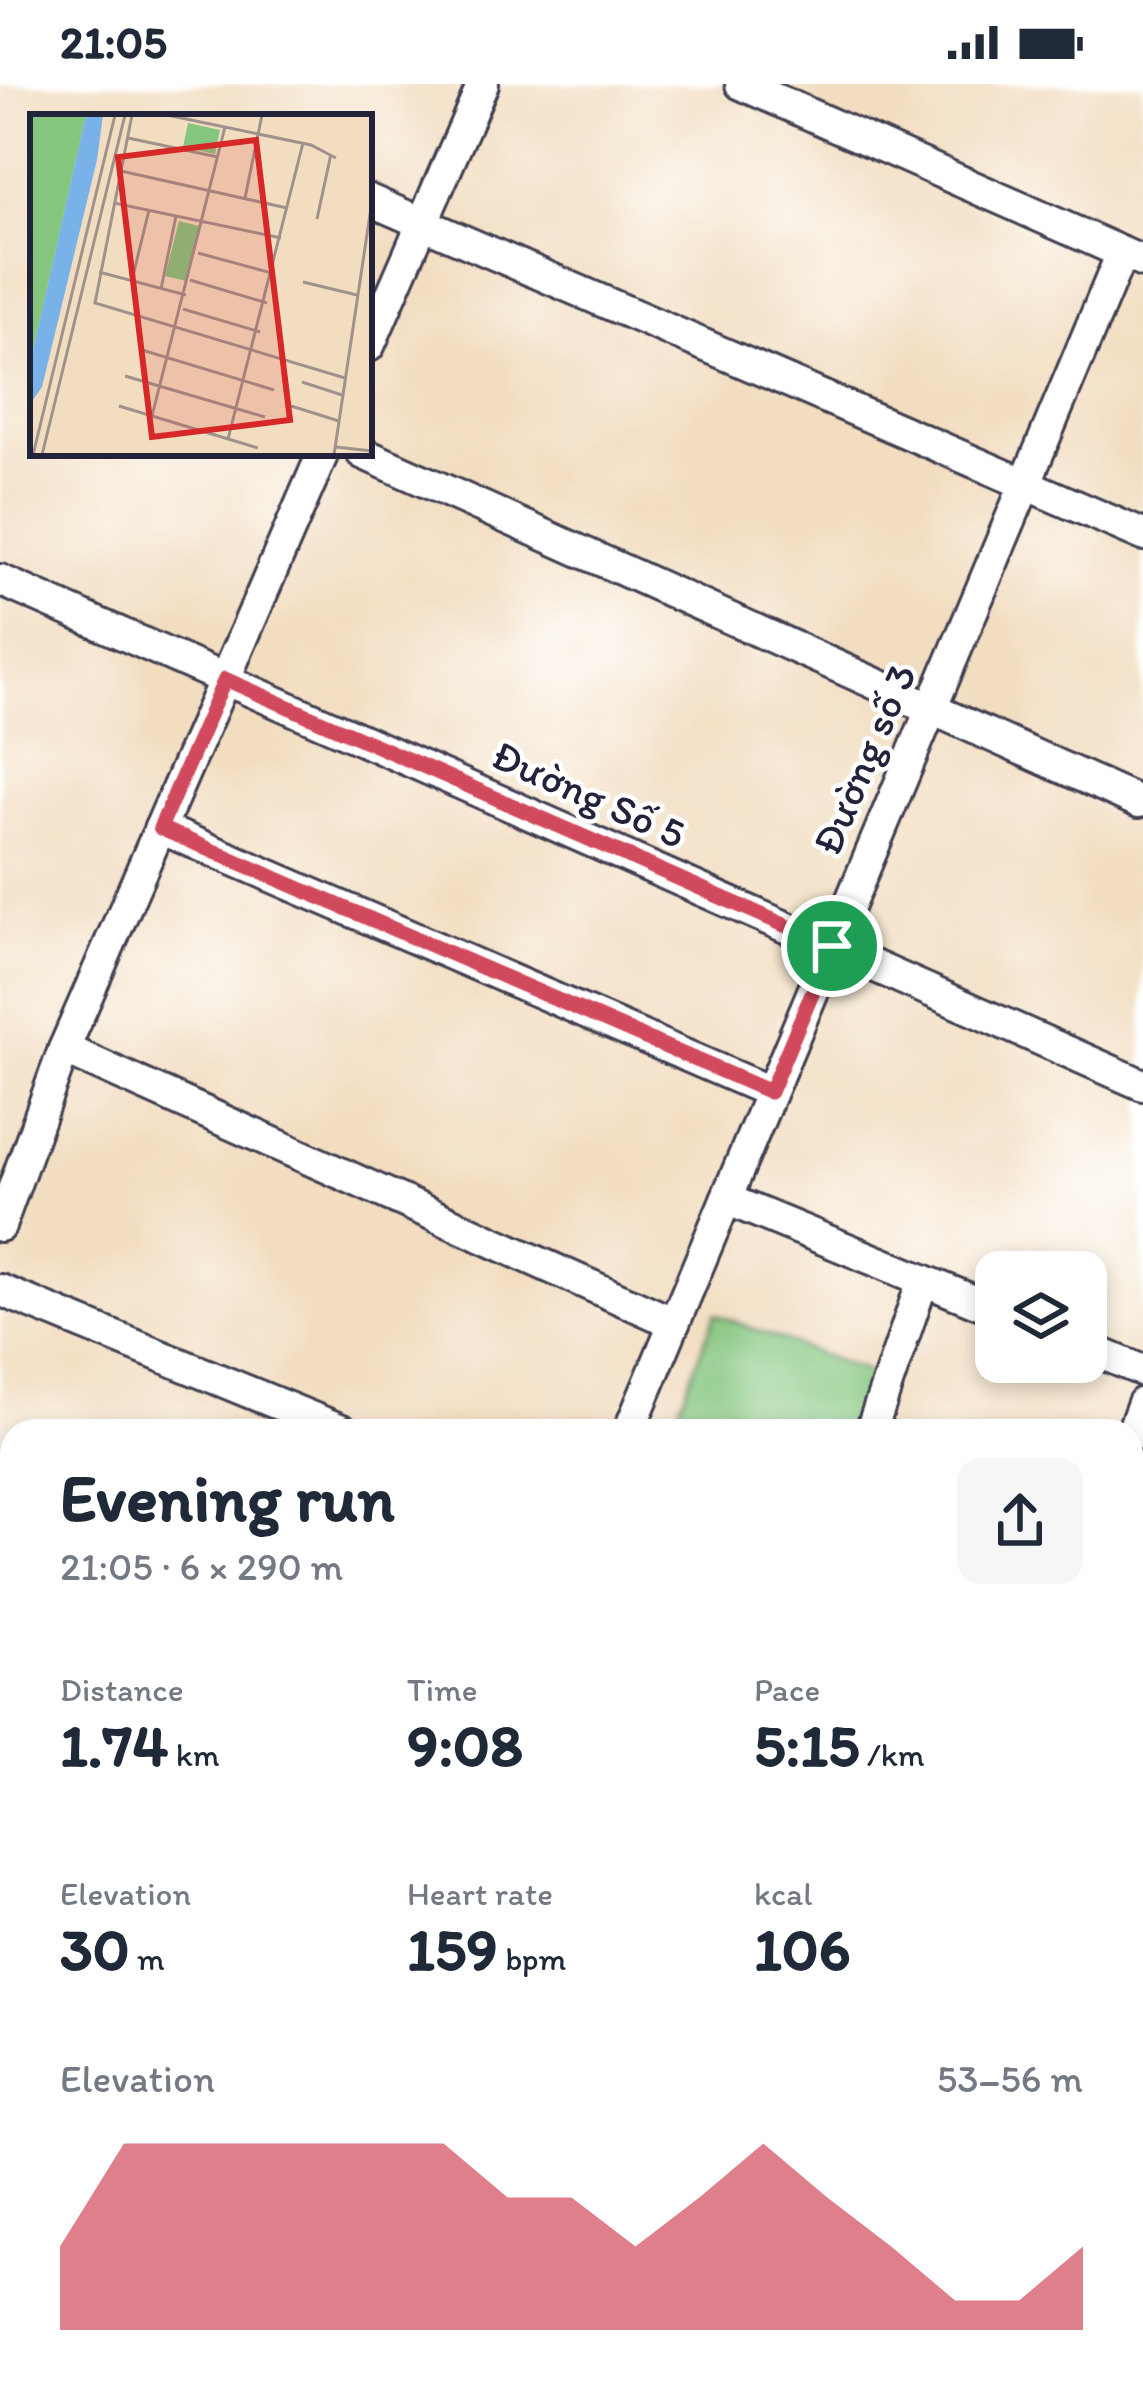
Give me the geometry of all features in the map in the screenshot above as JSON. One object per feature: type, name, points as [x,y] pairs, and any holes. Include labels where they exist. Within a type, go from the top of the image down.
[{"type":"street","points":[[372,339],[483,84]]},
{"type":"street","points":[[742,84],[1132,258]]},
{"type":"street","points":[[372,201],[1143,535]]},
{"type":"street","name":"Đường số 3","points":[[633,1419],[1025,484],[1132,258]]},
{"type":"street","points":[[0,1226],[64,1049],[322,456]]},
{"type":"street","points":[[369,456],[1139,802]]},
{"type":"street","name":"Đường Số 5","points":[[0,580],[1143,1084]]},
{"type":"street","points":[[160,828],[770,1092]]},
{"type":"street","points":[[64,1049],[674,1323]]},
{"type":"street","points":[[726,1199],[975,1301]]},
{"type":"street","points":[[875,1419],[923,1280]]},
{"type":"street","points":[[0,1290],[315,1419]]},
{"type":"street","points":[[1107,1356],[1143,1371]]},
{"type":"green space","points":[[715,1314],[874,1375],[857,1419],[675,1419]]},
{"type":"route","points":[[225,679],[832,946],[770,1092],[160,828],[225,679]]}]
